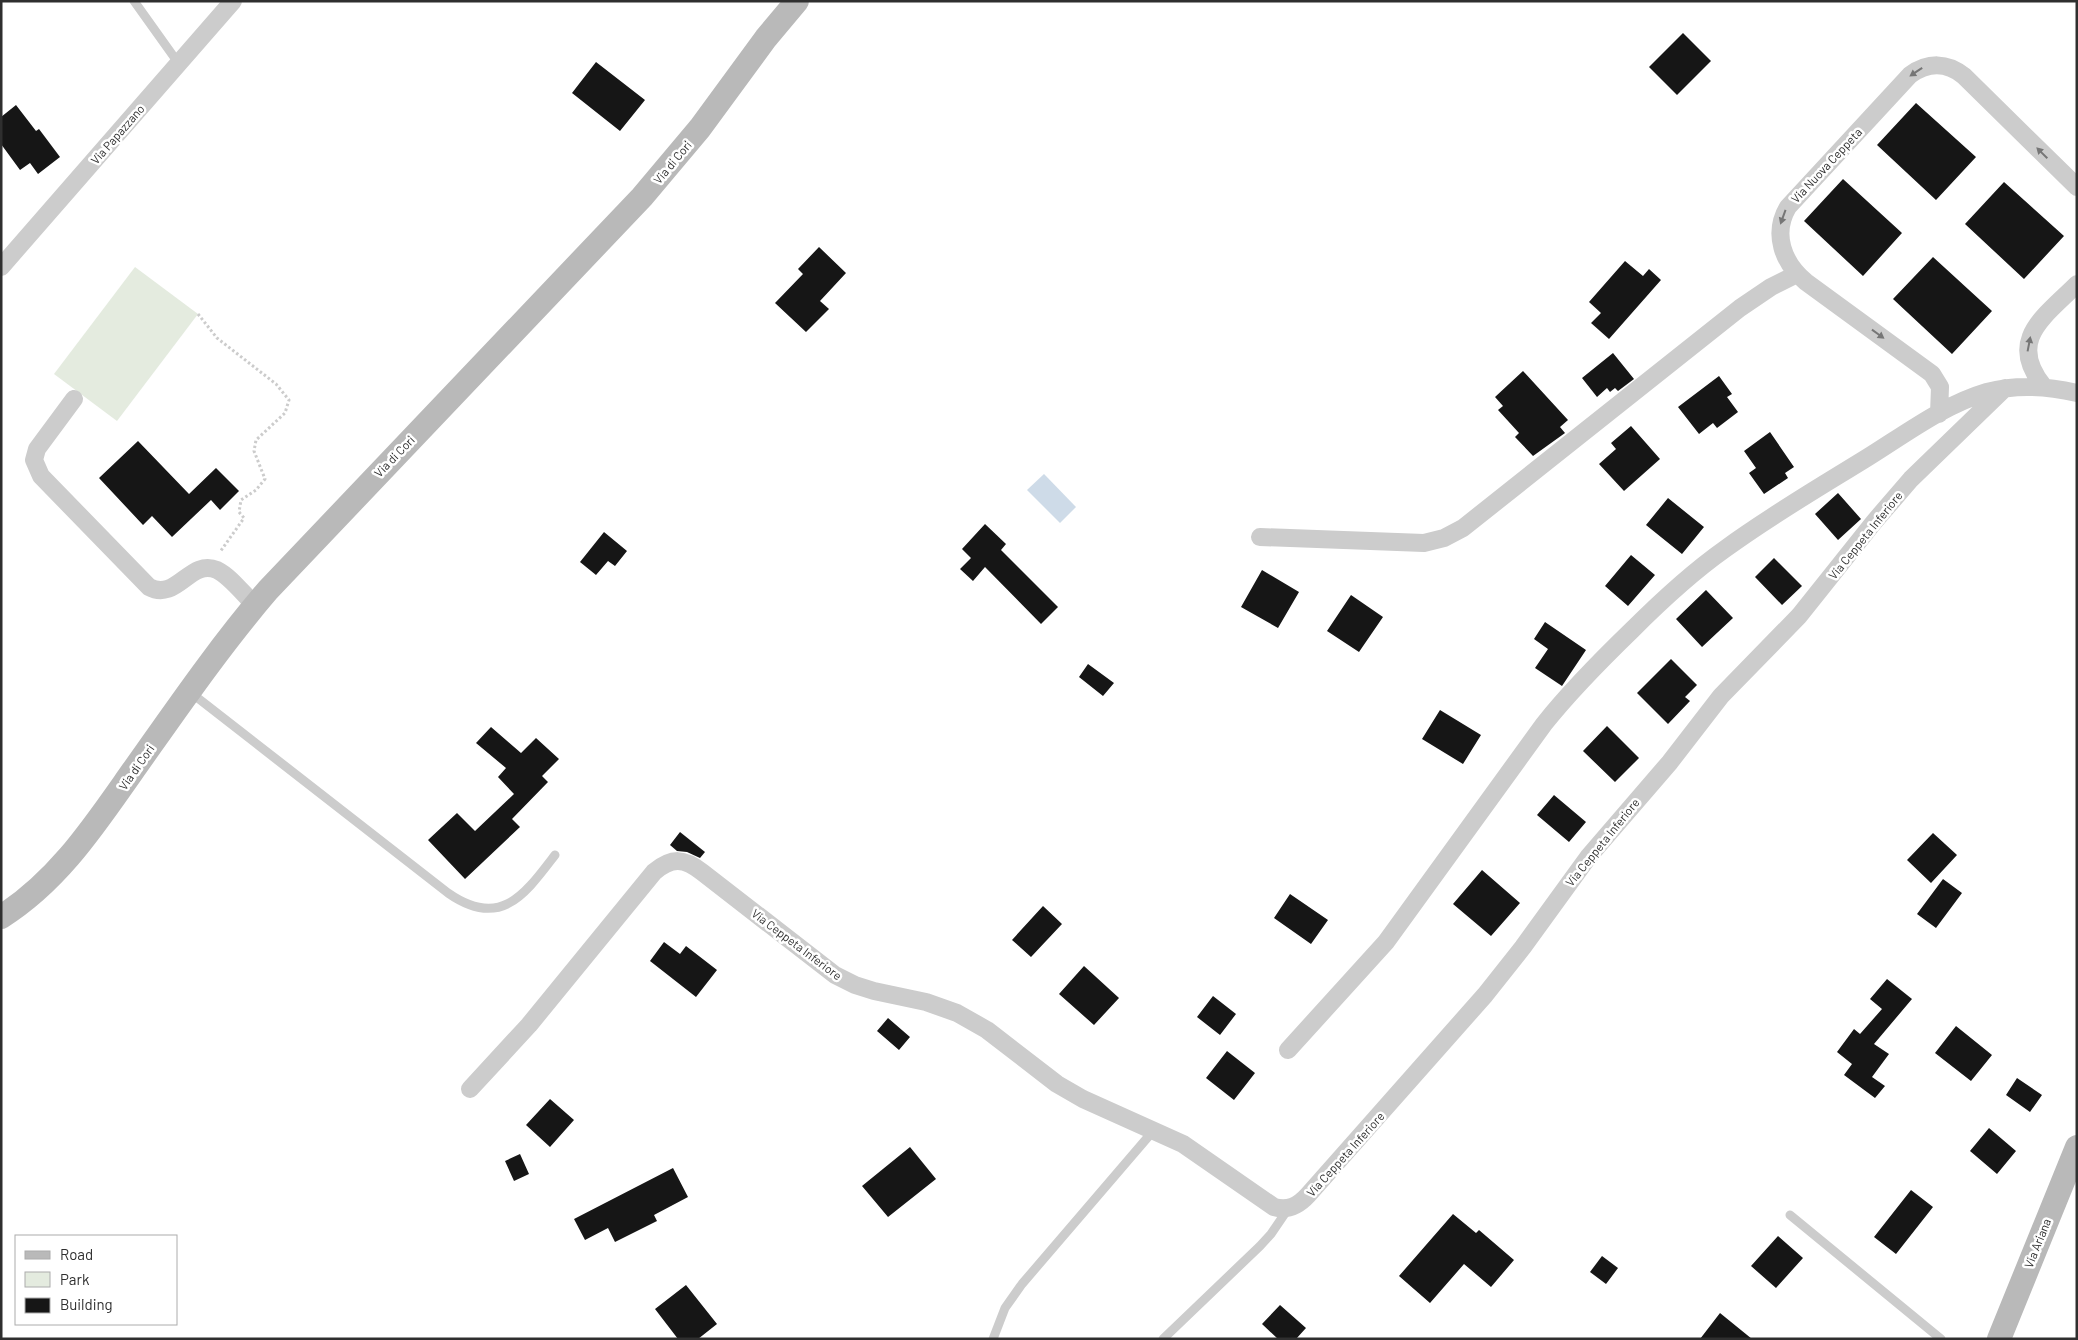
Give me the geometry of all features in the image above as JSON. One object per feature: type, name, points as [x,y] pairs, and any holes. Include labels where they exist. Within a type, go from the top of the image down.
[{"type":"main road","name":"Via di Cori","points":[[1,917],[34,894],[67,861],[254,605],[642,197],[700,128],[766,38],[797,1]]},
{"type":"main road","name":"Via Ariana","points":[[1999,1339],[2077,1147]]},
{"type":"street","name":"Via Papazzano","points":[[1,267],[233,1]]},
{"type":"street","name":"Via Nuova Ceppeta","points":[[1939,414],[1940,387],[1932,374],[1797,274],[1785,256],[1780,240],[1781,222],[1788,207],[1910,76],[1921,68],[1942,65],[1953,68],[1961,74],[2077,187]]},
{"type":"street","points":[[1260,537],[1424,543],[1451,536],[1740,308],[1765,291],[1797,274]]},
{"type":"street","points":[[2044,388],[2034,374],[2028,360],[2027,346],[2029,338],[2038,324],[2077,284]]},
{"type":"street","points":[[1288,1050],[1386,942],[1544,724],[1576,686],[1670,593],[1725,549],[1776,514],[1939,414],[1979,395],[2005,388],[2044,388],[2077,393]]},
{"type":"street","name":"Via Ceppeta Inferiore","points":[[470,1089],[530,1026],[654,872],[670,862],[680,861],[688,863],[702,872],[836,975],[864,988],[926,1002],[957,1013],[986,1030],[1066,1090],[1154,1130],[1194,1151],[1270,1205],[1282,1209],[1300,1203],[1485,995],[1523,947],[1589,856],[1674,757],[1721,696],[1799,616],[1911,479],[2005,388]]},
{"type":"street","points":[[74,399],[36,449],[34,460],[41,476],[152,589],[172,589],[198,570],[208,568],[222,573],[254,605]]},
{"type":"lane","points":[[134,1],[179,64]]},
{"type":"lane","points":[[190,692],[448,893],[464,903],[476,907],[492,908],[515,901],[525,893],[555,855]]},
{"type":"lane","points":[[993,1339],[1005,1308],[1022,1284],[1154,1130]]},
{"type":"lane","points":[[1163,1339],[1260,1246],[1271,1234],[1288,1208]]},
{"type":"lane","points":[[1790,1214],[1941,1339]]},
{"type":"path","points":[[198,314],[218,338],[276,384],[289,400],[285,413],[256,440],[254,451],[265,479],[256,490],[241,500],[240,512],[244,518],[208,568]]},
{"type":"green space","points":[[135,267],[198,314],[117,421],[54,374]]},
{"type":"water","points":[[1044,474],[1076,507],[1060,523],[1027,490]]},
{"type":"building","points":[[1683,33],[1711,61],[1677,95],[1649,67]]},
{"type":"building","points":[[596,62],[645,100],[620,131],[572,93]]},
{"type":"building","points":[[1916,103],[1976,157],[1936,200],[1877,145]]},
{"type":"building","points":[[16,105],[36,131],[39,129],[60,157],[38,174],[30,163],[20,170],[1,144],[1,117]]},
{"type":"building","points":[[1843,179],[1902,233],[1863,276],[1804,221]]},
{"type":"building","points":[[2004,182],[2064,236],[2024,279],[1965,224]]},
{"type":"building","points":[[819,247],[846,273],[820,301],[829,309],[806,332],[775,303],[803,274],[798,269]]},
{"type":"building","points":[[1933,257],[1992,311],[1952,354],[1893,299]]},
{"type":"building","points":[[1625,261],[1643,276],[1649,269],[1661,280],[1609,339],[1591,323],[1601,313],[1589,302]]},
{"type":"building","points":[[1613,353],[1634,379],[1618,391],[1615,388],[1610,392],[1607,388],[1597,397],[1582,378]]},
{"type":"building","points":[[1523,371],[1568,420],[1560,427],[1565,433],[1533,456],[1515,437],[1519,433],[1498,410],[1503,406],[1495,397]]},
{"type":"building","points":[[1719,376],[1732,394],[1727,397],[1738,412],[1717,428],[1713,423],[1699,434],[1678,407]]},
{"type":"building","points":[[1631,426],[1660,459],[1624,491],[1599,464],[1616,449],[1611,443]]},
{"type":"building","points":[[1770,432],[1794,467],[1785,473],[1788,478],[1764,494],[1749,473],[1756,468],[1744,451]]},
{"type":"building","points":[[138,441],[189,494],[216,468],[239,491],[220,510],[211,500],[172,537],[152,516],[143,525],[99,478]]},
{"type":"building","points":[[1838,493],[1861,519],[1838,540],[1815,514]]},
{"type":"building","points":[[1668,498],[1704,527],[1682,554],[1646,525]]},
{"type":"building","points":[[985,524],[1006,544],[1001,550],[1058,607],[1041,624],[985,567],[973,581],[960,569],[971,558],[962,549]]},
{"type":"building","points":[[604,532],[627,551],[615,566],[608,561],[596,575],[580,562]]},
{"type":"building","points":[[1631,555],[1655,575],[1628,606],[1605,586]]},
{"type":"building","points":[[1774,558],[1802,586],[1782,605],[1755,577]]},
{"type":"building","points":[[1262,570],[1299,592],[1278,628],[1241,607]]},
{"type":"building","points":[[1706,590],[1733,618],[1702,647],[1676,619]]},
{"type":"building","points":[[1351,595],[1383,617],[1359,652],[1327,631]]},
{"type":"building","points":[[1545,622],[1586,650],[1562,686],[1535,668],[1548,649],[1534,639]]},
{"type":"building","points":[[1671,659],[1697,685],[1685,697],[1690,701],[1668,724],[1637,693]]},
{"type":"building","points":[[1088,664],[1114,683],[1103,696],[1079,677]]},
{"type":"building","points":[[1440,710],[1481,735],[1463,764],[1422,739]]},
{"type":"building","points":[[1607,726],[1639,758],[1615,782],[1583,751]]},
{"type":"building","points":[[491,727],[521,753],[536,738],[559,759],[542,776],[548,782],[512,819],[520,827],[465,879],[428,840],[457,813],[475,831],[514,794],[498,777],[506,768],[476,743]]},
{"type":"building","points":[[1554,795],[1586,822],[1569,842],[1537,815]]},
{"type":"building","points":[[680,832],[705,852],[700,858],[687,852],[677,851],[670,845]]},
{"type":"building","points":[[1933,833],[1957,855],[1931,883],[1907,860]]},
{"type":"building","points":[[1482,870],[1520,903],[1491,936],[1453,904]]},
{"type":"building","points":[[1943,879],[1962,893],[1936,928],[1917,914]]},
{"type":"building","points":[[1290,894],[1328,920],[1311,944],[1274,918]]},
{"type":"building","points":[[1043,906],[1062,924],[1031,957],[1012,940]]},
{"type":"building","points":[[664,942],[680,954],[686,946],[717,970],[696,997],[650,961]]},
{"type":"building","points":[[1084,966],[1119,998],[1094,1025],[1059,994]]},
{"type":"building","points":[[1887,979],[1912,999],[1874,1044],[1889,1054],[1872,1077],[1885,1086],[1875,1098],[1844,1075],[1852,1064],[1837,1052],[1854,1029],[1860,1034],[1882,1009],[1870,999]]},
{"type":"building","points":[[1213,996],[1236,1014],[1220,1035],[1197,1017]]},
{"type":"building","points":[[888,1018],[910,1037],[899,1050],[877,1031]]},
{"type":"building","points":[[1956,1026],[1992,1055],[1971,1081],[1935,1053]]},
{"type":"building","points":[[1227,1051],[1255,1073],[1234,1100],[1206,1078]]},
{"type":"building","points":[[2017,1078],[2042,1095],[2030,1112],[2006,1095]]},
{"type":"building","points":[[550,1099],[574,1120],[550,1147],[526,1125]]},
{"type":"building","points":[[1989,1128],[2016,1151],[1997,1174],[1970,1151]]},
{"type":"building","points":[[910,1147],[936,1179],[888,1217],[862,1186]]},
{"type":"building","points":[[520,1154],[529,1174],[514,1181],[505,1161]]},
{"type":"building","points":[[673,1168],[688,1197],[654,1215],[657,1221],[615,1242],[608,1228],[585,1240],[574,1219]]},
{"type":"building","points":[[1911,1190],[1933,1207],[1896,1254],[1874,1237]]},
{"type":"building","points":[[1453,1214],[1476,1233],[1479,1230],[1514,1260],[1491,1287],[1464,1264],[1430,1303],[1399,1276]]},
{"type":"building","points":[[1778,1236],[1803,1258],[1776,1288],[1751,1266]]},
{"type":"building","points":[[1602,1256],[1618,1268],[1606,1284],[1590,1272]]},
{"type":"building","points":[[686,1285],[717,1324],[698,1339],[678,1339],[655,1309]]},
{"type":"building","points":[[1280,1305],[1306,1328],[1296,1339],[1278,1339],[1262,1324]]},
{"type":"building","points":[[1720,1313],[1752,1339],[1700,1339]]}]
